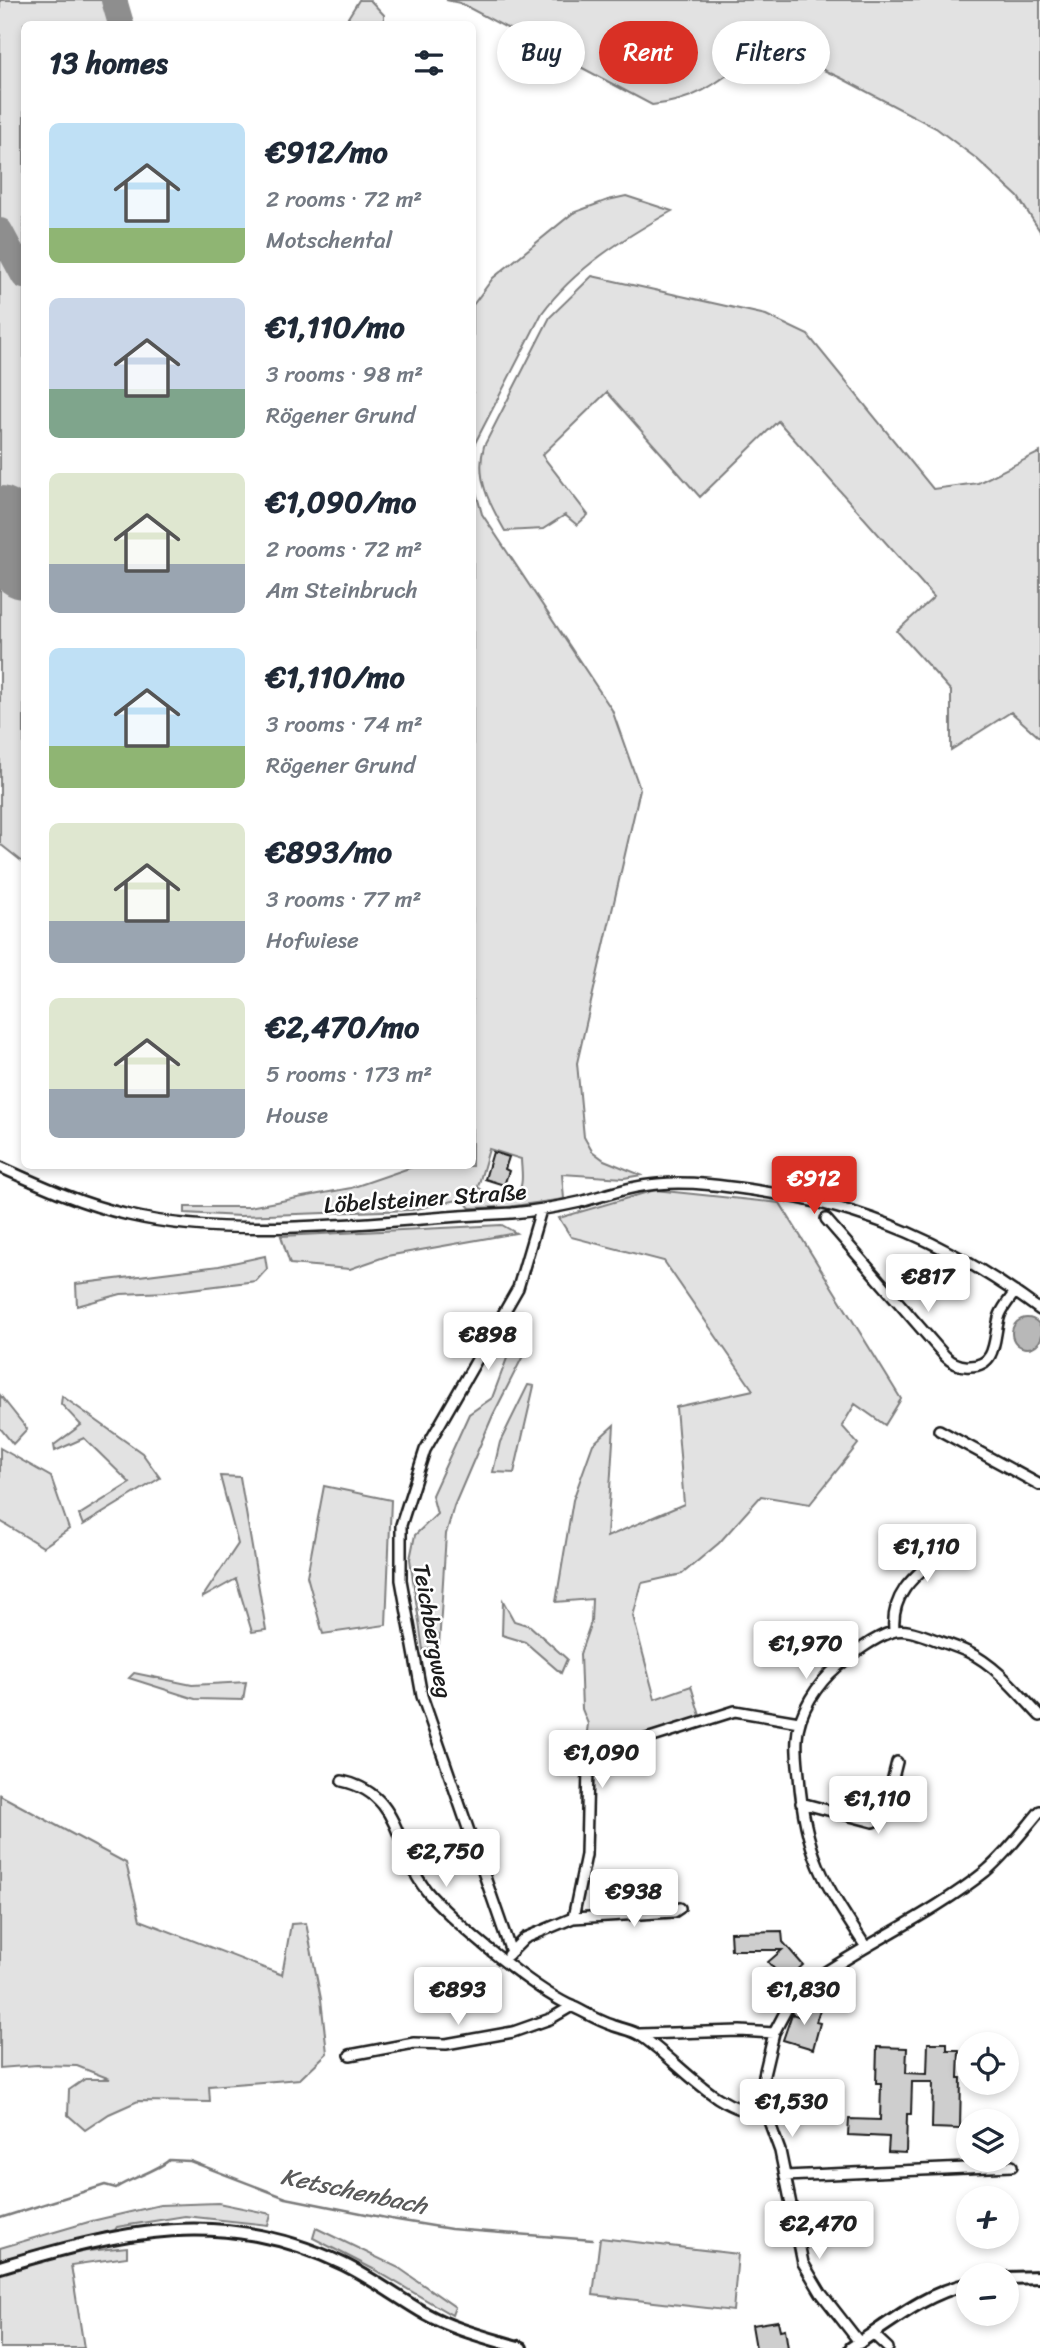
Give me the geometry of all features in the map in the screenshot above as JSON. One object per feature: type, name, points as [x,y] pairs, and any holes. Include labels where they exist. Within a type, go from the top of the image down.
[{"type":"street","name":"Löbelsteiner Straße","points":[[0,1167],[91,1205],[159,1220],[221,1226],[331,1224],[541,1210],[630,1187],[660,1184],[704,1184],[799,1197],[868,1216],[926,1238],[1040,1310]]},
{"type":"street","name":"Teichbergweg","points":[[508,1956],[422,1696],[401,1580],[401,1525],[425,1450],[518,1289],[541,1210]]},
{"type":"street","points":[[826,1219],[945,1356],[956,1364],[975,1366],[988,1358],[996,1344],[1001,1313],[1015,1292]]},
{"type":"street","points":[[939,1430],[1040,1485]]},
{"type":"street","points":[[894,1630],[897,1604],[913,1575],[955,1541]]},
{"type":"street","points":[[866,1947],[826,1886],[815,1862],[806,1834],[801,1803],[797,1739],[799,1721],[830,1673],[894,1630],[914,1632],[970,1653],[1010,1686],[1040,1716]]},
{"type":"street","points":[[573,1918],[586,1855],[588,1773],[593,1758],[735,1711],[799,1721]]},
{"type":"street","points":[[801,1803],[873,1822],[879,1821],[883,1817],[897,1762]]},
{"type":"street","points":[[342,1781],[361,1785],[383,1802],[417,1879],[432,1897],[572,2006],[610,2025],[639,2034],[740,2031],[774,2033]]},
{"type":"street","points":[[956,2288],[913,2307],[856,2345],[803,2263],[775,2134],[764,2113],[764,2075],[774,2033],[793,1997],[803,1987],[956,1893],[987,1869],[1040,1811]]},
{"type":"street","points":[[508,1956],[525,1938],[573,1918],[674,1912],[680,1908]]},
{"type":"street","points":[[349,2055],[414,2043],[446,2044],[513,2032],[550,2019],[572,2006]]},
{"type":"street","points":[[639,2034],[730,2106],[751,2113],[764,2113]]},
{"type":"street","points":[[785,2176],[956,2168]]},
{"type":"street","points":[[0,2267],[67,2247],[123,2235],[188,2228],[228,2230],[303,2247],[344,2264],[435,2318],[521,2348]]},
{"type":"street","points":[[1019,2278],[1040,2277]]},
{"type":"street","points":[[873,2334],[888,2348]]},
{"type":"shaded area","points":[[0,0],[109,0],[115,21],[21,21],[21,861],[0,844]]},
{"type":"shaded area","points":[[359,0],[370,0],[384,15],[384,21],[346,21]]},
{"type":"shaded area","points":[[446,0],[1040,0],[1040,231],[1018,197],[977,159],[936,128],[830,73],[830,21],[712,21],[713,84],[692,96],[652,105],[612,84],[698,84],[698,21],[599,21],[599,77],[585,69],[585,21],[497,23],[460,3]]},
{"type":"shaded area","points":[[626,196],[672,211],[601,255],[555,297],[542,313],[476,441],[476,301],[493,278],[573,213]]},
{"type":"shaded area","points":[[592,276],[766,315],[808,335],[933,489],[978,483],[1040,452],[1040,738],[1011,712],[951,750],[951,691],[897,631],[934,597],[778,421],[700,497],[607,392],[542,455],[588,515],[577,525],[565,515],[543,529],[505,531],[482,480],[484,446],[550,317]]},
{"type":"shaded area","points":[[476,492],[482,514],[612,710],[640,789],[577,1063],[584,1137],[592,1151],[604,1160],[641,1175],[624,1178],[562,1174],[564,1199],[507,1207],[470,1208],[462,1199],[412,1210],[240,1216],[185,1213],[185,1207],[249,1207],[351,1188],[406,1169],[476,1169]],"holes":[[[489,1149],[521,1159],[522,1182],[517,1191],[506,1195],[487,1192],[478,1187]]]},
{"type":"shaded area","points":[[655,1190],[780,1203],[901,1399],[885,1425],[855,1404],[842,1426],[858,1444],[810,1504],[761,1496],[719,1543],[682,1574],[642,1583],[633,1616],[655,1699],[691,1686],[701,1719],[603,1747],[585,1747],[588,1724],[582,1709],[580,1654],[591,1622],[592,1599],[556,1602],[573,1500],[593,1444],[614,1425],[607,1537],[684,1504],[676,1407],[753,1390],[664,1261],[571,1237],[559,1218]]},
{"type":"shaded area","points":[[502,1225],[516,1233],[387,1256],[350,1269],[290,1264],[281,1236]]},
{"type":"shaded area","points":[[265,1256],[267,1269],[256,1281],[167,1292],[121,1294],[77,1306],[76,1284],[219,1266]]},
{"type":"shaded area","points":[[1021,1319],[1033,1319],[1041,1327],[1041,1339],[1033,1347],[1021,1347],[1013,1339],[1013,1327]]},
{"type":"shaded area","points":[[528,1337],[524,1354],[493,1415],[454,1506],[446,1534],[439,1645],[423,1650],[410,1559],[415,1535],[437,1514],[432,1495],[469,1414],[492,1398],[512,1345]]},
{"type":"shaded area","points":[[528,1385],[534,1386],[514,1473],[493,1472],[500,1442]]},
{"type":"shaded area","points":[[0,1395],[27,1429],[13,1444],[0,1428]]},
{"type":"shaded area","points":[[62,1396],[142,1453],[160,1478],[83,1525],[79,1515],[130,1483],[84,1438],[55,1451],[54,1445],[81,1425],[61,1404]]},
{"type":"shaded area","points":[[0,1448],[51,1477],[69,1529],[43,1547],[0,1521]]},
{"type":"shaded area","points":[[220,1476],[240,1477],[266,1630],[252,1632],[236,1579],[202,1598],[238,1544]]},
{"type":"shaded area","points":[[324,1486],[391,1500],[386,1625],[323,1634],[307,1576]]},
{"type":"shaded area","points":[[503,1601],[514,1621],[530,1626],[567,1659],[561,1673],[525,1642],[502,1635]]},
{"type":"shaded area","points":[[134,1673],[192,1685],[246,1682],[243,1700],[195,1699],[129,1678]]},
{"type":"shaded area","points":[[0,1795],[126,1863],[140,1920],[282,1975],[291,1924],[306,1923],[321,1999],[327,2053],[300,2079],[209,2086],[210,2102],[138,2101],[109,2114],[85,2130],[68,2115],[69,2090],[85,2079],[110,2079],[77,2066],[0,2068]]},
{"type":"shaded area","points":[[218,2203],[271,2214],[268,2225],[185,2216],[117,2227],[115,2230],[0,2260],[0,2248],[92,2221],[160,2205]]},
{"type":"shaded area","points":[[316,2228],[399,2268],[455,2307],[452,2315],[313,2238]]},
{"type":"shaded area","points":[[600,2238],[738,2254],[733,2311],[593,2295]]},
{"type":"shaded area","points":[[127,2247],[127,2257],[71,2265],[84,2348],[0,2348],[0,2271],[68,2253]]},
{"type":"building","points":[[493,1152],[509,1157],[505,1169],[509,1171],[504,1185],[485,1179]]},
{"type":"building","points":[[782,1931],[783,1942],[803,1965],[785,1981],[768,1962],[782,1950],[731,1950],[730,1932]]},
{"type":"building","points":[[806,2002],[821,2006],[816,2022],[820,2023],[813,2049],[783,2040],[792,2014],[801,2017]]},
{"type":"building","points":[[928,2043],[947,2043],[947,2050],[956,2050],[956,2095],[961,2095],[960,2109],[956,2109],[956,2129],[932,2128],[933,2082],[912,2082],[911,2114],[907,2114],[906,2153],[888,2152],[889,2137],[848,2135],[849,2119],[880,2120],[881,2083],[876,2083],[877,2047],[907,2048],[906,2073],[927,2074]]},
{"type":"building","points":[[778,2321],[780,2330],[785,2329],[788,2348],[756,2348],[752,2325]]},
{"type":"waterway","name":"Ketschenbach","points":[[0,2218],[105,2185],[116,2188],[169,2160],[190,2161],[286,2198],[391,2219],[451,2229],[593,2240]]},
{"type":"taxiway","points":[[114,0],[120,21]]},
{"type":"taxiway","points":[[0,231],[21,270]]},
{"type":"runway","points":[[0,520],[21,559]]}]
